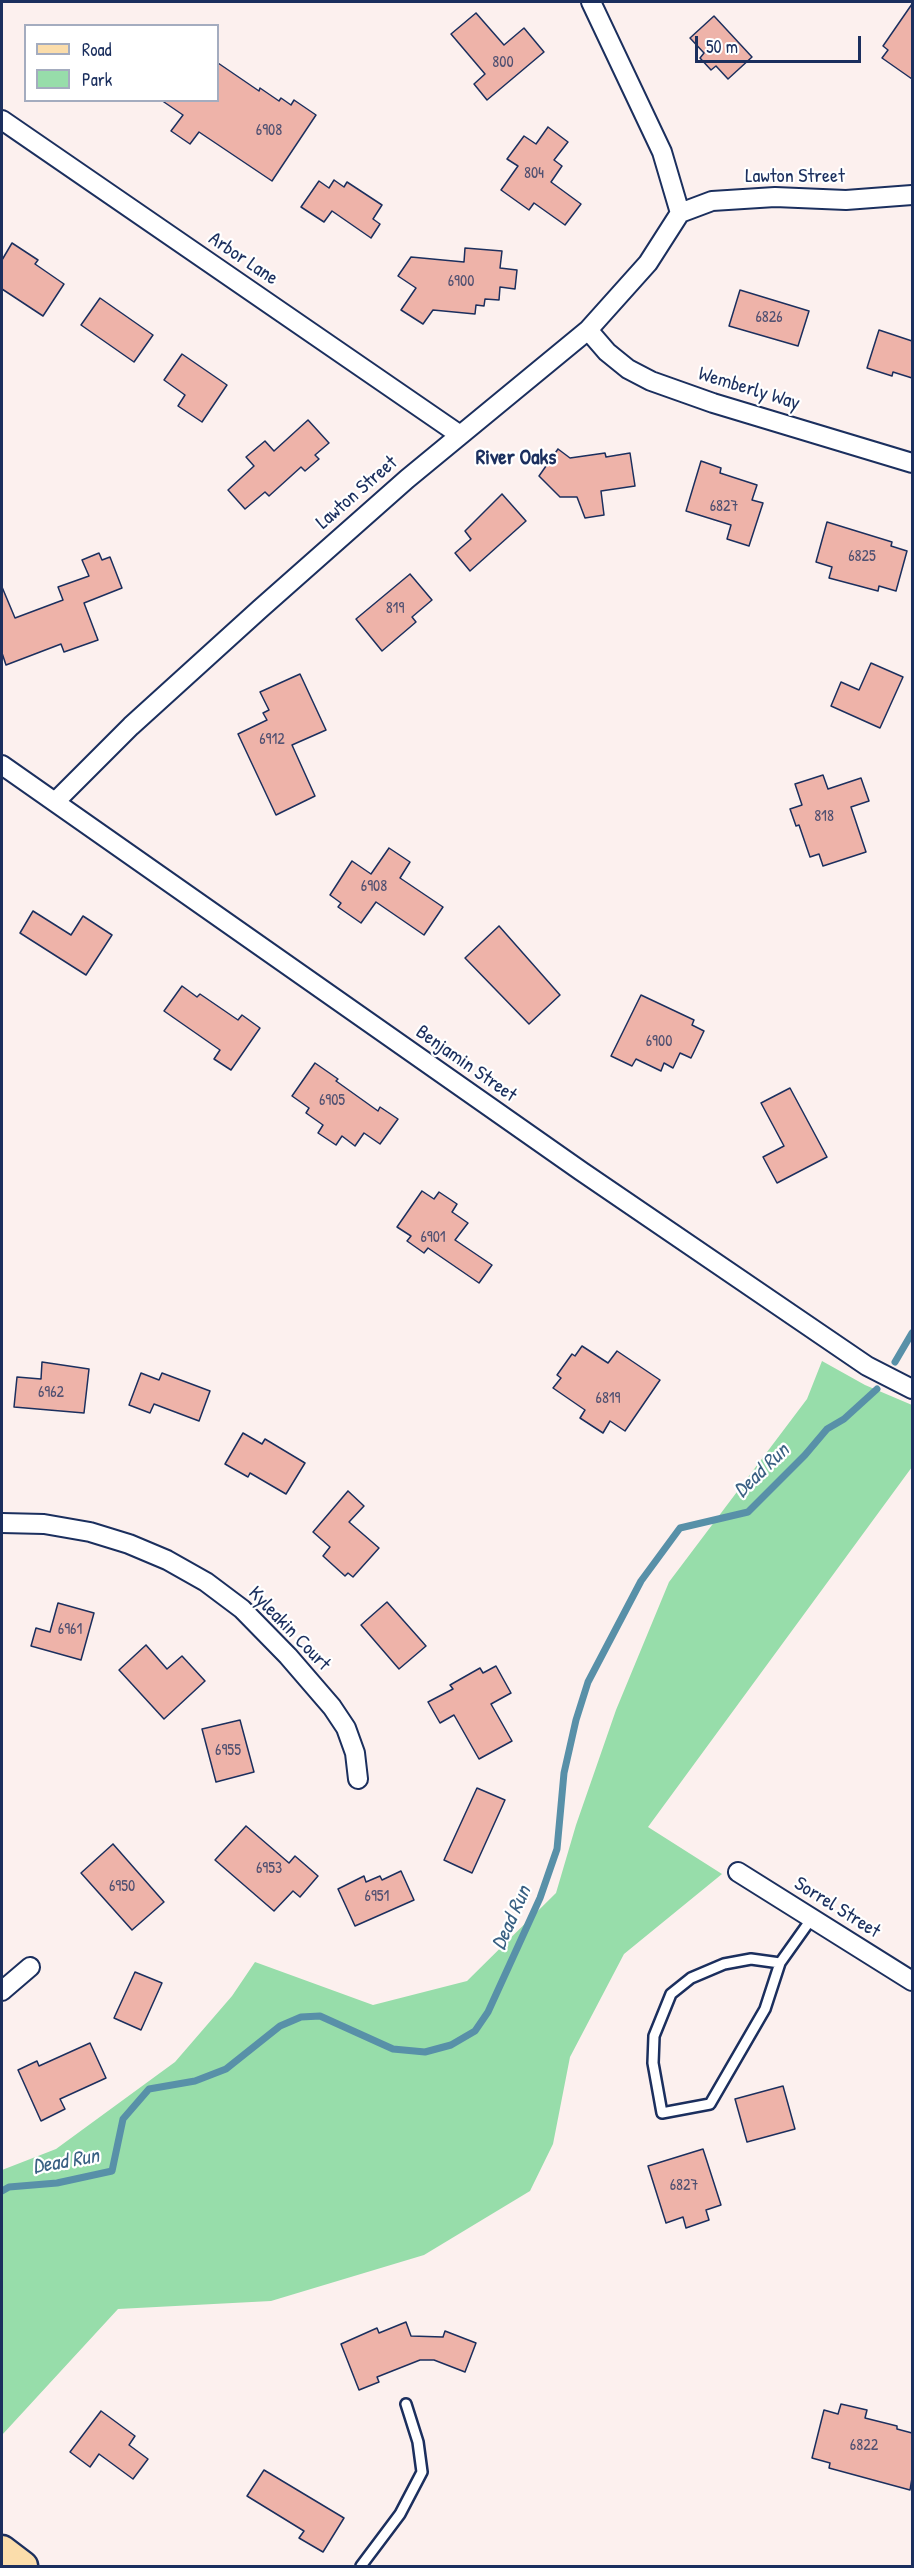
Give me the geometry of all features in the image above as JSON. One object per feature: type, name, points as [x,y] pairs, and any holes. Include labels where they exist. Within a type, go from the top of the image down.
[{"type":"main road","points":[[2,2550],[23,2566]]},
{"type":"street","points":[[591,2],[662,152],[680,213]]},
{"type":"street","name":"Arbor Lane","points":[[2,120],[460,435]]},
{"type":"street","name":"Lawton Street","points":[[55,802],[131,726],[320,555],[460,435],[588,330],[648,263],[680,213],[712,201],[776,196],[846,200],[912,195]]},
{"type":"street","name":"Wemberly Way","points":[[588,330],[607,352],[628,369],[651,381],[713,403],[912,463]]},
{"type":"street","name":"Benjamin Street","points":[[2,765],[581,1171],[867,1366],[912,1389]]},
{"type":"street","name":"Kyleakin Court","points":[[2,1523],[44,1524],[90,1532],[157,1556],[206,1582],[242,1609],[288,1656],[332,1707],[346,1728],[355,1753],[358,1779]]},
{"type":"street","name":"Sorrel Street","points":[[738,1872],[912,1981]]},
{"type":"street","points":[[2,1991],[30,1967]]},
{"type":"lane","points":[[780,1963],[751,1959],[724,1964],[691,1978],[671,1994],[654,2036],[653,2063],[662,2113],[710,2104],[765,2009],[780,1963],[812,1918]]},
{"type":"lane","points":[[361,2566],[400,2514],[422,2472],[418,2442],[406,2404]]},
{"type":"green space","points":[[822,1361],[865,1385],[912,1405],[912,1467],[648,1827],[722,1874],[624,1954],[570,2057],[553,2144],[530,2191],[424,2255],[271,2301],[118,2309],[2,2435],[2,2170],[56,2149],[175,2062],[232,1996],[255,1962],[373,2005],[467,1981],[556,1893],[576,1825],[616,1710],[669,1582],[807,1399]]},
{"type":"building","points":[[912,4],[912,79],[882,58],[888,50],[883,46]]},
{"type":"building","points":[[476,13],[504,45],[524,28],[544,52],[487,100],[474,84],[485,74],[451,34]]},
{"type":"building","points":[[714,16],[752,57],[728,79],[716,66],[711,70],[700,58],[704,53],[690,38]]},
{"type":"building","points":[[219,64],[259,91],[260,88],[279,101],[281,98],[291,105],[294,100],[316,115],[272,181],[199,132],[190,144],[171,131],[183,115],[164,102],[219,102]]},
{"type":"building","points":[[548,127],[568,142],[554,160],[562,166],[551,182],[581,204],[565,225],[534,203],[529,210],[501,190],[518,166],[507,159],[524,136],[536,144]]},
{"type":"building","points":[[334,180],[344,187],[347,182],[382,205],[373,219],[380,224],[371,238],[332,211],[324,222],[301,207],[319,181],[329,188]]},
{"type":"building","points":[[12,243],[38,260],[35,264],[64,284],[43,316],[2,289],[2,260]]},
{"type":"building","points":[[465,248],[502,251],[500,268],[517,270],[515,289],[500,287],[499,300],[485,299],[484,306],[476,305],[475,314],[433,310],[423,324],[401,310],[416,288],[398,276],[411,257],[464,262]]},
{"type":"building","points":[[740,290],[809,311],[798,346],[729,326]]},
{"type":"building","points":[[100,298],[153,335],[134,362],[81,325]]},
{"type":"building","points":[[879,330],[912,341],[912,378],[893,372],[892,376],[867,368]]},
{"type":"building","points":[[182,354],[227,385],[202,422],[178,406],[185,395],[164,380]]},
{"type":"building","points":[[308,420],[329,443],[315,455],[319,459],[305,471],[301,467],[269,496],[265,492],[245,509],[228,490],[254,466],[246,457],[265,441],[274,451]]},
{"type":"building","points":[[558,449],[570,458],[605,453],[606,457],[630,453],[635,486],[601,491],[604,515],[585,518],[577,497],[560,497],[539,476]]},
{"type":"building","points":[[701,461],[721,468],[720,473],[757,485],[752,500],[763,503],[749,546],[727,539],[731,525],[686,511]]},
{"type":"building","points":[[502,494],[526,521],[470,571],[455,553],[471,539],[465,531]]},
{"type":"building","points":[[827,522],[892,542],[891,546],[907,551],[896,591],[879,586],[878,591],[829,578],[832,567],[816,562]]},
{"type":"building","points":[[99,553],[102,560],[110,557],[122,588],[84,603],[98,640],[64,652],[61,644],[6,665],[2,653],[2,587],[15,618],[63,600],[58,587],[89,576],[82,560]]},
{"type":"building","points":[[410,574],[432,600],[412,617],[416,622],[382,651],[356,619]]},
{"type":"building","points":[[871,663],[903,677],[880,728],[831,706],[841,682],[859,690]]},
{"type":"building","points":[[300,674],[326,730],[292,745],[315,796],[276,815],[238,734],[267,720],[263,713],[269,710],[260,692]]},
{"type":"building","points":[[823,775],[828,789],[861,778],[869,801],[851,807],[866,852],[823,866],[819,854],[810,857],[799,825],[796,826],[790,809],[802,805],[795,784]]},
{"type":"building","points":[[389,848],[410,862],[400,878],[443,907],[424,935],[376,902],[361,923],[338,907],[341,903],[330,895],[352,861],[371,874]]},
{"type":"building","points":[[33,911],[71,935],[83,916],[112,935],[86,975],[20,933]]},
{"type":"building","points":[[499,926],[560,995],[529,1024],[465,958]]},
{"type":"building","points":[[182,986],[197,997],[200,994],[238,1020],[242,1015],[260,1028],[231,1070],[214,1059],[220,1050],[164,1011]]},
{"type":"building","points":[[641,995],[694,1020],[692,1025],[704,1031],[691,1058],[680,1053],[673,1068],[664,1063],[661,1071],[636,1059],[632,1066],[611,1056]]},
{"type":"building","points":[[315,1063],[378,1111],[380,1107],[398,1119],[380,1144],[364,1133],[355,1146],[342,1136],[336,1145],[318,1133],[323,1125],[306,1113],[309,1108],[292,1096]]},
{"type":"building","points":[[790,1088],[827,1157],[777,1183],[763,1157],[784,1146],[761,1103]]},
{"type":"building","points":[[422,1191],[434,1199],[439,1192],[457,1204],[452,1212],[468,1223],[455,1240],[492,1265],[479,1283],[428,1248],[424,1253],[407,1241],[411,1236],[397,1227]]},
{"type":"building","points":[[582,1346],[608,1363],[617,1351],[660,1380],[625,1431],[610,1421],[603,1433],[580,1418],[585,1410],[553,1388],[561,1378],[557,1375],[572,1354],[575,1356]]},
{"type":"building","points":[[42,1362],[89,1369],[84,1413],[14,1407],[17,1377],[41,1379]]},
{"type":"building","points":[[141,1373],[159,1380],[162,1373],[210,1391],[199,1421],[154,1404],[150,1413],[129,1405]]},
{"type":"building","points":[[243,1433],[262,1444],[265,1439],[305,1463],[286,1494],[250,1473],[248,1477],[225,1464]]},
{"type":"building","points":[[348,1491],[364,1506],[349,1522],[379,1548],[353,1577],[348,1573],[345,1576],[323,1556],[330,1547],[313,1532]]},
{"type":"building","points":[[387,1602],[426,1646],[399,1669],[361,1625]]},
{"type":"building","points":[[58,1603],[94,1613],[81,1660],[31,1646],[36,1628],[50,1632]]},
{"type":"building","points":[[146,1645],[167,1669],[182,1656],[205,1681],[164,1719],[119,1670]]},
{"type":"building","points":[[496,1666],[511,1693],[491,1704],[512,1741],[479,1759],[454,1715],[440,1723],[428,1702],[453,1689],[450,1685],[480,1668],[483,1673]]},
{"type":"building","points":[[240,1720],[254,1772],[216,1782],[202,1729]]},
{"type":"building","points":[[477,1788],[505,1800],[472,1873],[444,1860]]},
{"type":"building","points":[[246,1826],[289,1863],[295,1856],[318,1876],[300,1897],[293,1891],[274,1911],[215,1860]]},
{"type":"building","points":[[113,1844],[164,1902],[132,1930],[81,1873]]},
{"type":"building","points":[[401,1871],[414,1900],[355,1926],[338,1889],[364,1876],[366,1882],[380,1876],[382,1880]]},
{"type":"building","points":[[135,1972],[162,1983],[141,2030],[114,2018]]},
{"type":"building","points":[[90,2043],[106,2078],[60,2099],[65,2109],[41,2121],[18,2070],[37,2061],[39,2066]]},
{"type":"building","points":[[783,2086],[795,2129],[747,2142],[735,2099]]},
{"type":"building","points":[[703,2149],[721,2205],[706,2210],[709,2220],[686,2228],[683,2217],[666,2223],[648,2166]]},
{"type":"building","points":[[406,2322],[411,2336],[443,2337],[445,2331],[476,2343],[465,2372],[434,2360],[420,2360],[377,2377],[379,2382],[359,2390],[341,2344],[377,2328],[379,2333]]},
{"type":"building","points":[[841,2404],[867,2410],[865,2418],[897,2426],[897,2429],[912,2433],[910,2490],[829,2468],[830,2463],[812,2458],[824,2410],[838,2414]]},
{"type":"building","points":[[101,2411],[135,2436],[129,2445],[148,2459],[133,2479],[99,2454],[90,2467],[70,2452]]},
{"type":"building","points":[[264,2470],[344,2518],[323,2552],[299,2538],[304,2531],[247,2496]]},
{"type":"waterway","name":"Dead Run","points":[[895,1362],[912,1333]]},
{"type":"waterway","name":"Dead Run","points":[[2,2191],[9,2187],[57,2183],[112,2171],[123,2119],[149,2089],[195,2081],[226,2069],[280,2026],[301,2017],[320,2016],[393,2049],[425,2052],[451,2045],[475,2031],[488,2012],[540,1898],[557,1849],[564,1773],[576,1720],[588,1682],[641,1581],[680,1528],[748,1512],[805,1455],[827,1429],[844,1419],[877,1389]]},
{"type":"district","name":"River Oaks","points":[[516,458]]}]
